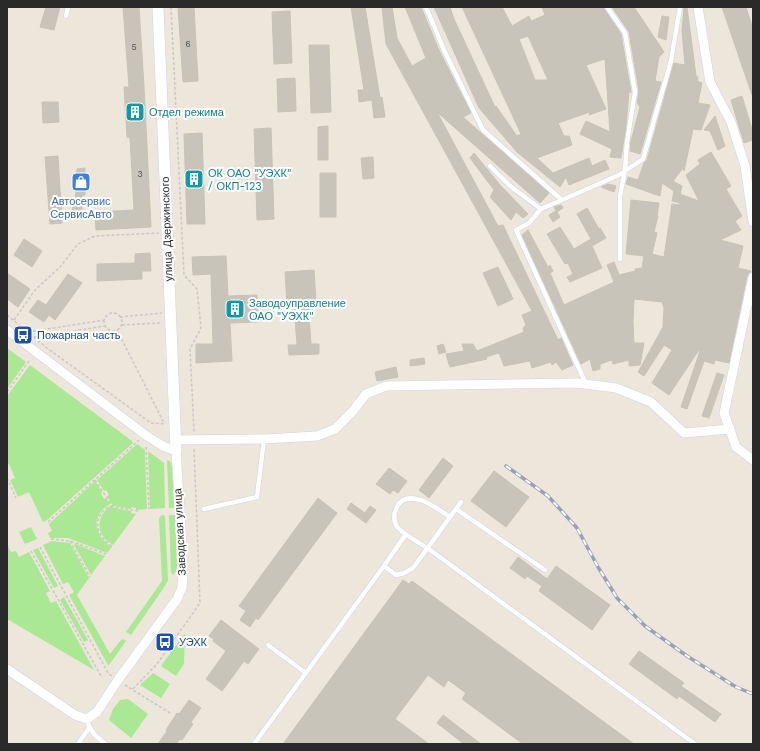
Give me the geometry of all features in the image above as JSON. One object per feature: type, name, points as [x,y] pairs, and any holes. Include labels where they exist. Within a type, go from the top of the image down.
[{"type":"street","name":"улица Дзержинского","points":[[158,7],[176,446]]},
{"type":"street","points":[[698,7],[710,82],[731,122],[745,166],[753,222]]},
{"type":"street","points":[[753,277],[724,413],[736,447],[753,460]]},
{"type":"street","points":[[7,330],[144,434],[163,446],[176,446],[194,440],[264,439],[318,436],[335,429],[352,412],[366,394],[386,386],[586,384],[616,388],[651,402],[684,433],[730,429]]},
{"type":"street","name":"Заводская улица","points":[[88,724],[176,599],[182,588],[183,577],[176,446]]},
{"type":"street","points":[[7,669],[88,724]]},
{"type":"lane","points":[[66,16],[68,7]]},
{"type":"lane","points":[[426,7],[444,50],[483,130],[562,200]]},
{"type":"lane","points":[[607,7],[625,33],[635,92],[627,142],[626,170],[620,196],[620,259]]},
{"type":"lane","points":[[586,384],[516,230],[529,223],[541,209],[619,175],[644,159],[671,61],[680,7]]},
{"type":"lane","points":[[490,166],[510,186],[541,209]]},
{"type":"lane","points":[[204,509],[257,497],[264,439]]},
{"type":"lane","points":[[450,517],[424,501],[407,499],[402,500],[397,506],[394,514],[394,519],[397,526],[406,534],[695,744]]},
{"type":"lane","points":[[384,566],[396,575],[413,568],[461,502]]},
{"type":"lane","points":[[456,509],[545,570]]},
{"type":"lane","points":[[254,744],[406,534]]},
{"type":"lane","points":[[268,645],[306,673]]},
{"type":"lane","points":[[78,744],[88,724],[106,744]]},
{"type":"path","points":[[133,689],[157,664],[200,603],[190,350],[201,328],[197,289],[184,275],[171,7]]},
{"type":"path","points":[[14,320],[35,290],[60,267],[78,244],[95,236],[162,233]]},
{"type":"path","points":[[28,332],[105,320],[112,314],[120,316],[166,312]]},
{"type":"path","points":[[7,315],[34,337],[151,423],[172,424]]},
{"type":"path","points":[[120,316],[122,325]]},
{"type":"path","points":[[105,320],[105,326]]},
{"type":"path","points":[[34,337],[105,326],[112,331],[117,330],[122,325],[167,322]]},
{"type":"path","points":[[117,330],[164,424]]},
{"type":"path","points":[[7,392],[29,361]]},
{"type":"path","points":[[48,522],[144,434]]},
{"type":"path","points":[[146,447],[149,509]]},
{"type":"path","points":[[7,478],[16,498]]},
{"type":"path","points":[[95,480],[113,507]]},
{"type":"path","points":[[112,546],[105,540],[98,528],[99,517],[104,510],[109,506],[139,511]]},
{"type":"path","points":[[51,539],[70,541],[106,554]]},
{"type":"path","points":[[70,541],[90,577]]},
{"type":"path","points":[[40,547],[108,673],[170,713]]},
{"type":"path","points":[[31,551],[102,678]]},
{"type":"green space","points":[[7,348],[26,362],[7,389]]},
{"type":"green space","points":[[30,365],[133,443],[43,522],[29,492],[18,497],[10,480],[15,478],[9,464],[7,465],[7,396]]},
{"type":"green space","points":[[137,444],[145,450],[147,509],[136,510],[136,508],[132,507],[131,509],[113,506],[107,496],[109,495],[106,490],[104,491],[97,480]]},
{"type":"green space","points":[[148,451],[164,463],[165,508],[150,509]]},
{"type":"green space","points":[[167,460],[170,461],[172,466],[174,508],[169,508]]},
{"type":"green space","points":[[95,481],[102,492],[101,494],[104,499],[106,498],[110,504],[99,514],[97,520],[98,532],[101,537],[112,547],[107,553],[68,538],[50,538],[48,533],[52,531],[49,524]]},
{"type":"green space","points":[[109,507],[131,511],[131,513],[136,514],[113,545],[104,537],[99,524],[103,513]]},
{"type":"green space","points":[[162,515],[165,517],[168,580],[131,635],[126,632],[162,581],[159,518]]},
{"type":"green space","points":[[169,515],[175,515],[177,568],[173,575],[171,572]]},
{"type":"green space","points":[[31,527],[37,539],[25,544],[19,532]]},
{"type":"green space","points":[[52,541],[70,543],[89,578],[77,595],[110,654],[121,640],[123,639],[126,641],[109,665],[69,595],[74,592],[68,582],[63,584],[43,545]]},
{"type":"green space","points":[[73,543],[105,556],[91,575]]},
{"type":"green space","points":[[7,544],[11,552],[16,551],[19,557],[29,552],[50,591],[46,593],[51,603],[56,601],[94,670],[7,619]]},
{"type":"green space","points":[[38,548],[58,586],[54,588],[33,550]]},
{"type":"green space","points":[[64,597],[88,640],[84,642],[60,600]]},
{"type":"green space","points":[[185,633],[184,664],[176,676],[161,666]]},
{"type":"green space","points":[[153,673],[170,684],[161,698],[140,685]]},
{"type":"green space","points":[[128,699],[148,714],[131,738],[109,720],[113,709],[120,700]]},
{"type":"building","points":[[46,7],[60,7],[54,30],[40,27]]},
{"type":"building","points":[[123,7],[139,7],[151,227],[96,230],[95,212],[134,210],[130,138],[127,137],[124,87],[129,87]]},
{"type":"building","points":[[178,7],[194,7],[198,81],[183,82]]},
{"type":"building","points":[[351,7],[365,7],[380,98],[382,97],[385,117],[374,118],[372,100],[359,102],[358,90],[364,90]]},
{"type":"building","points":[[382,7],[392,7],[397,38],[412,66],[426,58],[405,7],[421,7],[439,50],[471,113],[463,117],[549,193],[540,203],[437,112],[498,226],[503,225],[558,340],[561,338],[573,365],[562,370],[556,362],[552,365],[551,362],[532,368],[530,361],[504,366],[499,353],[486,357],[487,359],[450,367],[446,354],[464,351],[462,344],[473,344],[477,351],[524,332],[523,328],[526,325],[522,315],[532,311],[386,44]]},
{"type":"building","points":[[434,7],[450,7],[454,19],[495,107],[496,106],[517,136],[521,134],[462,7],[502,7],[512,26],[529,16],[531,21],[545,15],[542,7],[603,7],[621,34],[631,93],[629,91],[621,158],[610,157],[612,149],[580,134],[586,121],[610,132],[605,59],[586,65],[606,109],[589,115],[590,112],[558,123],[564,136],[569,136],[572,145],[537,158],[553,173],[589,158],[592,166],[605,160],[609,169],[569,185],[566,177],[560,187],[517,152],[479,108]],"holes":[[[528,36],[548,80],[535,80],[519,39]]]},
{"type":"building","points":[[612,7],[634,7],[664,52],[659,57],[655,81],[661,82],[640,154],[630,151],[631,141],[640,107],[637,103],[639,91],[629,32]]},
{"type":"building","points":[[684,7],[687,7],[696,76],[698,77],[697,81],[702,83],[698,103],[710,105],[701,130],[693,129],[684,171],[683,168],[673,181],[682,186],[680,194],[699,201],[686,175],[700,164],[698,160],[711,152],[731,186],[726,189],[742,216],[735,221],[741,230],[720,240],[743,246],[738,268],[751,271],[747,276],[729,363],[715,360],[714,364],[704,361],[687,409],[681,407],[700,351],[699,350],[669,395],[652,383],[672,350],[664,345],[644,376],[638,372],[663,327],[664,308],[662,302],[634,299],[634,343],[644,343],[640,365],[629,366],[629,360],[613,364],[612,360],[600,364],[600,369],[593,371],[590,359],[581,364],[522,235],[528,230],[548,267],[550,265],[553,271],[550,273],[564,305],[614,282],[607,265],[614,262],[619,275],[642,268],[644,256],[626,254],[631,200],[659,203],[658,216],[654,232],[657,233],[652,254],[664,257],[672,204],[679,205],[680,203],[672,201],[674,191],[662,183],[660,196],[626,184],[628,177],[638,180],[644,163],[647,160],[674,63],[685,65],[682,31]]},
{"type":"building","points":[[722,7],[746,7],[753,29],[753,95],[752,95]]},
{"type":"building","points":[[290,11],[292,63],[274,64],[272,12]]},
{"type":"building","points":[[662,16],[669,17],[666,40],[658,37]]},
{"type":"building","points":[[309,45],[329,45],[331,112],[311,113]]},
{"type":"building","points":[[295,78],[296,111],[278,112],[277,79]]},
{"type":"building","points":[[742,96],[753,133],[753,140],[744,143],[731,100]]},
{"type":"building","points":[[42,102],[58,102],[59,122],[43,123]]},
{"type":"building","points":[[715,116],[725,146],[718,150],[710,131],[704,130]]},
{"type":"building","points":[[328,126],[328,160],[318,160],[318,127]]},
{"type":"building","points":[[271,128],[274,219],[257,220],[254,129]]},
{"type":"building","name":"ОК ОАО \"УЭХК\" / ОКП-123","points":[[202,133],[205,224],[187,224],[184,134]]},
{"type":"building","points":[[474,153],[500,185],[528,214],[523,218],[516,212],[511,220],[490,197],[494,190],[470,158]]},
{"type":"building","points":[[58,156],[62,223],[50,224],[45,157]]},
{"type":"building","points":[[373,157],[374,178],[363,179],[361,158]]},
{"type":"building","points":[[85,168],[85,195],[82,195],[82,215],[72,215],[73,205],[75,205],[77,169]]},
{"type":"building","points":[[320,173],[336,173],[336,217],[320,217]]},
{"type":"building","points":[[608,184],[616,186],[614,192],[601,187]]},
{"type":"building","points":[[561,205],[563,208],[557,212],[560,217],[553,222],[549,215],[556,211],[554,207]]},
{"type":"building","points":[[587,208],[606,238],[592,246],[602,268],[570,282],[567,277],[573,274],[568,263],[565,264],[547,234],[560,227],[574,249],[591,239],[577,214]]},
{"type":"building","points":[[24,239],[42,251],[32,267],[14,255]]},
{"type":"building","points":[[150,253],[151,271],[142,271],[142,279],[97,281],[97,264],[135,263],[135,254]]},
{"type":"building","name":"Заводоуправление ОАО \"УЭХК\"","points":[[226,256],[228,296],[257,295],[258,322],[230,323],[232,361],[196,363],[196,344],[213,344],[211,274],[193,275],[192,257]]},
{"type":"building","points":[[498,267],[513,299],[498,306],[483,273]]},
{"type":"building","points":[[314,270],[316,301],[308,302],[311,344],[319,344],[319,354],[289,355],[288,345],[297,345],[294,304],[287,304],[285,272]]},
{"type":"building","points":[[7,273],[30,289],[18,307],[7,299]]},
{"type":"building","points":[[68,274],[82,283],[55,320],[49,315],[44,322],[29,312],[38,300],[46,305]]},
{"type":"building","points":[[443,344],[446,352],[439,354],[437,346]]},
{"type":"building","points":[[424,358],[425,364],[410,366],[410,360]]},
{"type":"building","points":[[396,367],[398,377],[377,381],[375,372]]},
{"type":"building","points":[[717,373],[724,375],[709,418],[702,416]]},
{"type":"building","points":[[443,458],[453,466],[429,498],[419,490]]},
{"type":"building","points":[[389,468],[407,481],[398,493],[393,490],[390,494],[376,484]]},
{"type":"building","points":[[494,471],[529,497],[506,527],[471,501]]},
{"type":"building","points":[[318,498],[337,513],[258,620],[256,618],[250,627],[240,620],[246,611],[239,606]]},
{"type":"building","points":[[351,503],[365,513],[370,506],[376,510],[366,523],[347,509]]},
{"type":"building","points":[[518,557],[547,579],[556,566],[610,605],[592,630],[539,591],[542,586],[527,576],[525,579],[510,568]]},
{"type":"building","points":[[403,580],[409,584],[412,581],[634,744],[523,744],[462,699],[466,693],[448,680],[444,687],[428,675],[395,719],[429,744],[283,744]]},
{"type":"building","points":[[221,620],[259,649],[248,664],[244,661],[222,691],[206,679],[226,651],[209,636]]},
{"type":"building","points":[[639,651],[684,683],[681,686],[721,714],[715,722],[679,696],[677,699],[629,664]]},
{"type":"building","points":[[189,700],[201,708],[191,722],[193,724],[182,740],[180,739],[176,744],[158,744],[177,713],[179,714]]},
{"type":"building","points":[[443,715],[481,744],[464,744],[437,723]]},
{"type":"railway","points":[[506,466],[548,496],[577,528],[617,598],[645,626],[687,656],[736,687],[753,694]]},
{"type":"place","name":"Отдел режима","points":[[135,112]]},
{"type":"place","name":"ОК ОАО \"УЭХК\" / ОКП-123","points":[[194,179]]},
{"type":"place","name":"Автосервис СервисАвто","points":[[81,182]]},
{"type":"place","name":"Заводоуправление ОАО \"УЭХК\"","points":[[235,309]]},
{"type":"place","name":"Пожарная часть","points":[[23,335]]},
{"type":"place","name":"УЭХК","points":[[165,642]]}]
